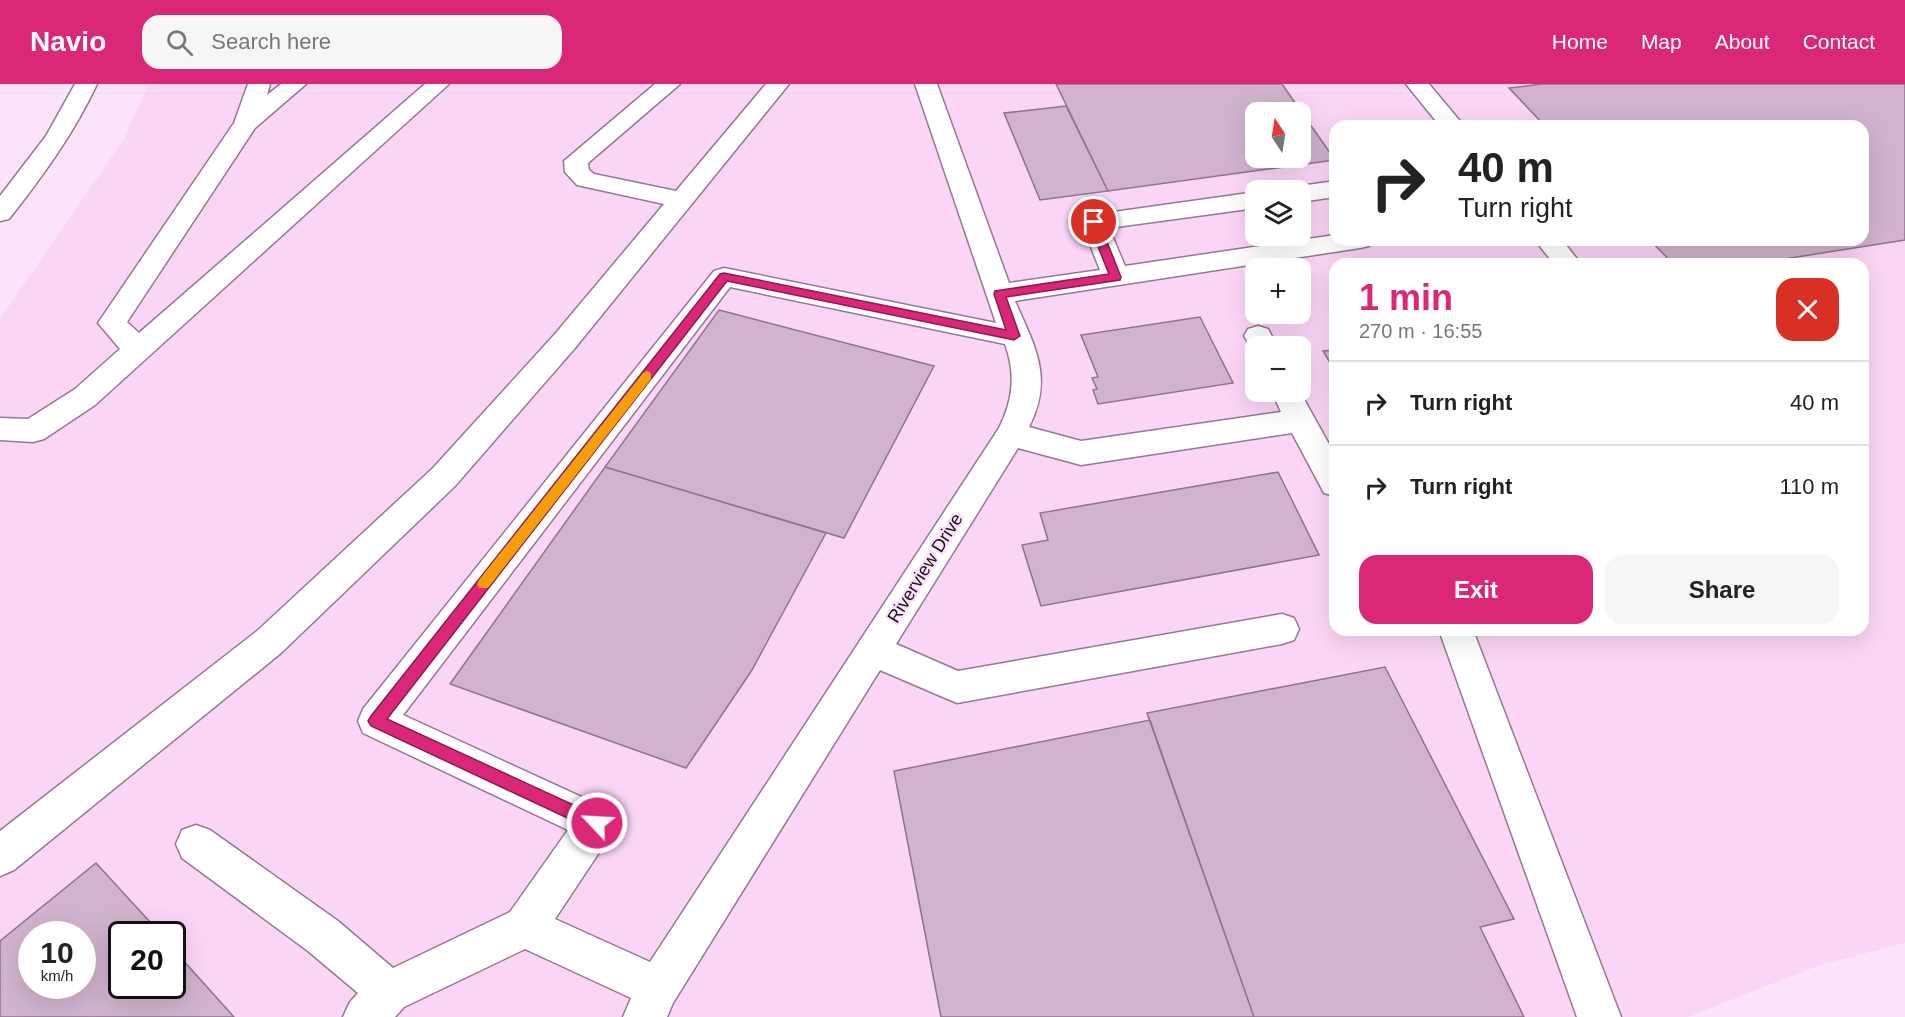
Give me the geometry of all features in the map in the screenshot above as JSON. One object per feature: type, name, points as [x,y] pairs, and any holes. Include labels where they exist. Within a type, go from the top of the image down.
[{"type":"street","points":[[0,213],[47,156],[71,117],[86,84]]},
{"type":"street","points":[[138,350],[112,323],[246,123],[259,84]]},
{"type":"street","points":[[246,123],[295,84]]},
{"type":"street","points":[[0,429],[33,431],[85,397],[438,84]]},
{"type":"street","points":[[669,84],[576,161],[577,172],[586,180],[681,200]]},
{"type":"street","points":[[0,856],[269,642],[444,477],[565,341],[778,84]]},
{"type":"street","name":"Riverview Drive","points":[[652,1003],[1011,434],[1023,410],[1028,384],[1025,359],[1014,336],[926,84]]},
{"type":"street","points":[[1417,84],[1447,120]]},
{"type":"street","points":[[1311,192],[1329,190]]},
{"type":"street","points":[[1116,277],[1094,222],[1245,201]]},
{"type":"street","points":[[999,294],[1329,245]]},
{"type":"street","points":[[1553,246],[1563,258]]},
{"type":"street","points":[[196,843],[323,936],[377,1005],[525,927],[597,823],[376,721],[724,277],[1014,336]]},
{"type":"street","points":[[1291,402],[1329,473]]},
{"type":"street","points":[[1011,434],[1081,453],[1300,420]]},
{"type":"street","points":[[873,650],[957,687],[1282,629]]},
{"type":"street","points":[[1458,636],[1599,1017]]},
{"type":"street","points":[[525,927],[652,1003]]},
{"type":"shaded area","points":[[148,84],[1905,84],[1905,943],[1820,965],[1688,1017],[0,1017],[0,319],[124,139]]},
{"type":"building","points":[[1056,84],[1282,84],[1295,102],[1245,102],[1245,168],[1276,168],[1108,191]]},
{"type":"building","points":[[1542,84],[1905,84],[1905,240],[1869,246],[1869,120],[1539,120],[1509,88]]},
{"type":"building","points":[[1066,106],[1108,191],[1040,200],[1004,113]]},
{"type":"building","points":[[1311,126],[1329,151],[1329,161],[1311,163]]},
{"type":"building","points":[[1656,246],[1867,246],[1790,258],[1667,258]]},
{"type":"building","points":[[719,310],[934,366],[844,538],[605,467]]},
{"type":"building","points":[[1200,317],[1233,383],[1098,404],[1093,390],[1097,389],[1092,378],[1098,377],[1081,335]]},
{"type":"building","points":[[1329,350],[1329,361],[1323,351]]},
{"type":"building","points":[[605,467],[826,533],[752,670],[686,768],[450,684]]},
{"type":"building","points":[[1278,472],[1319,555],[1041,606],[1022,545],[1048,540],[1040,513]]},
{"type":"building","points":[[1385,667],[1514,919],[1480,927],[1524,1017],[1254,1017],[1147,713]]},
{"type":"building","points":[[1150,720],[1254,1017],[941,1017],[894,771]]},
{"type":"building","points":[[96,863],[149,921],[108,921],[108,999],[186,999],[186,964],[234,1017],[0,1017],[0,941],[18,926],[18,999],[96,999],[96,921],[25,921]]},
{"type":"slow traffic","points":[[484,584],[647,376]]},
{"type":"route","points":[[597,823],[376,721],[724,277],[1014,336],[999,294],[1116,277],[1094,222]]}]
